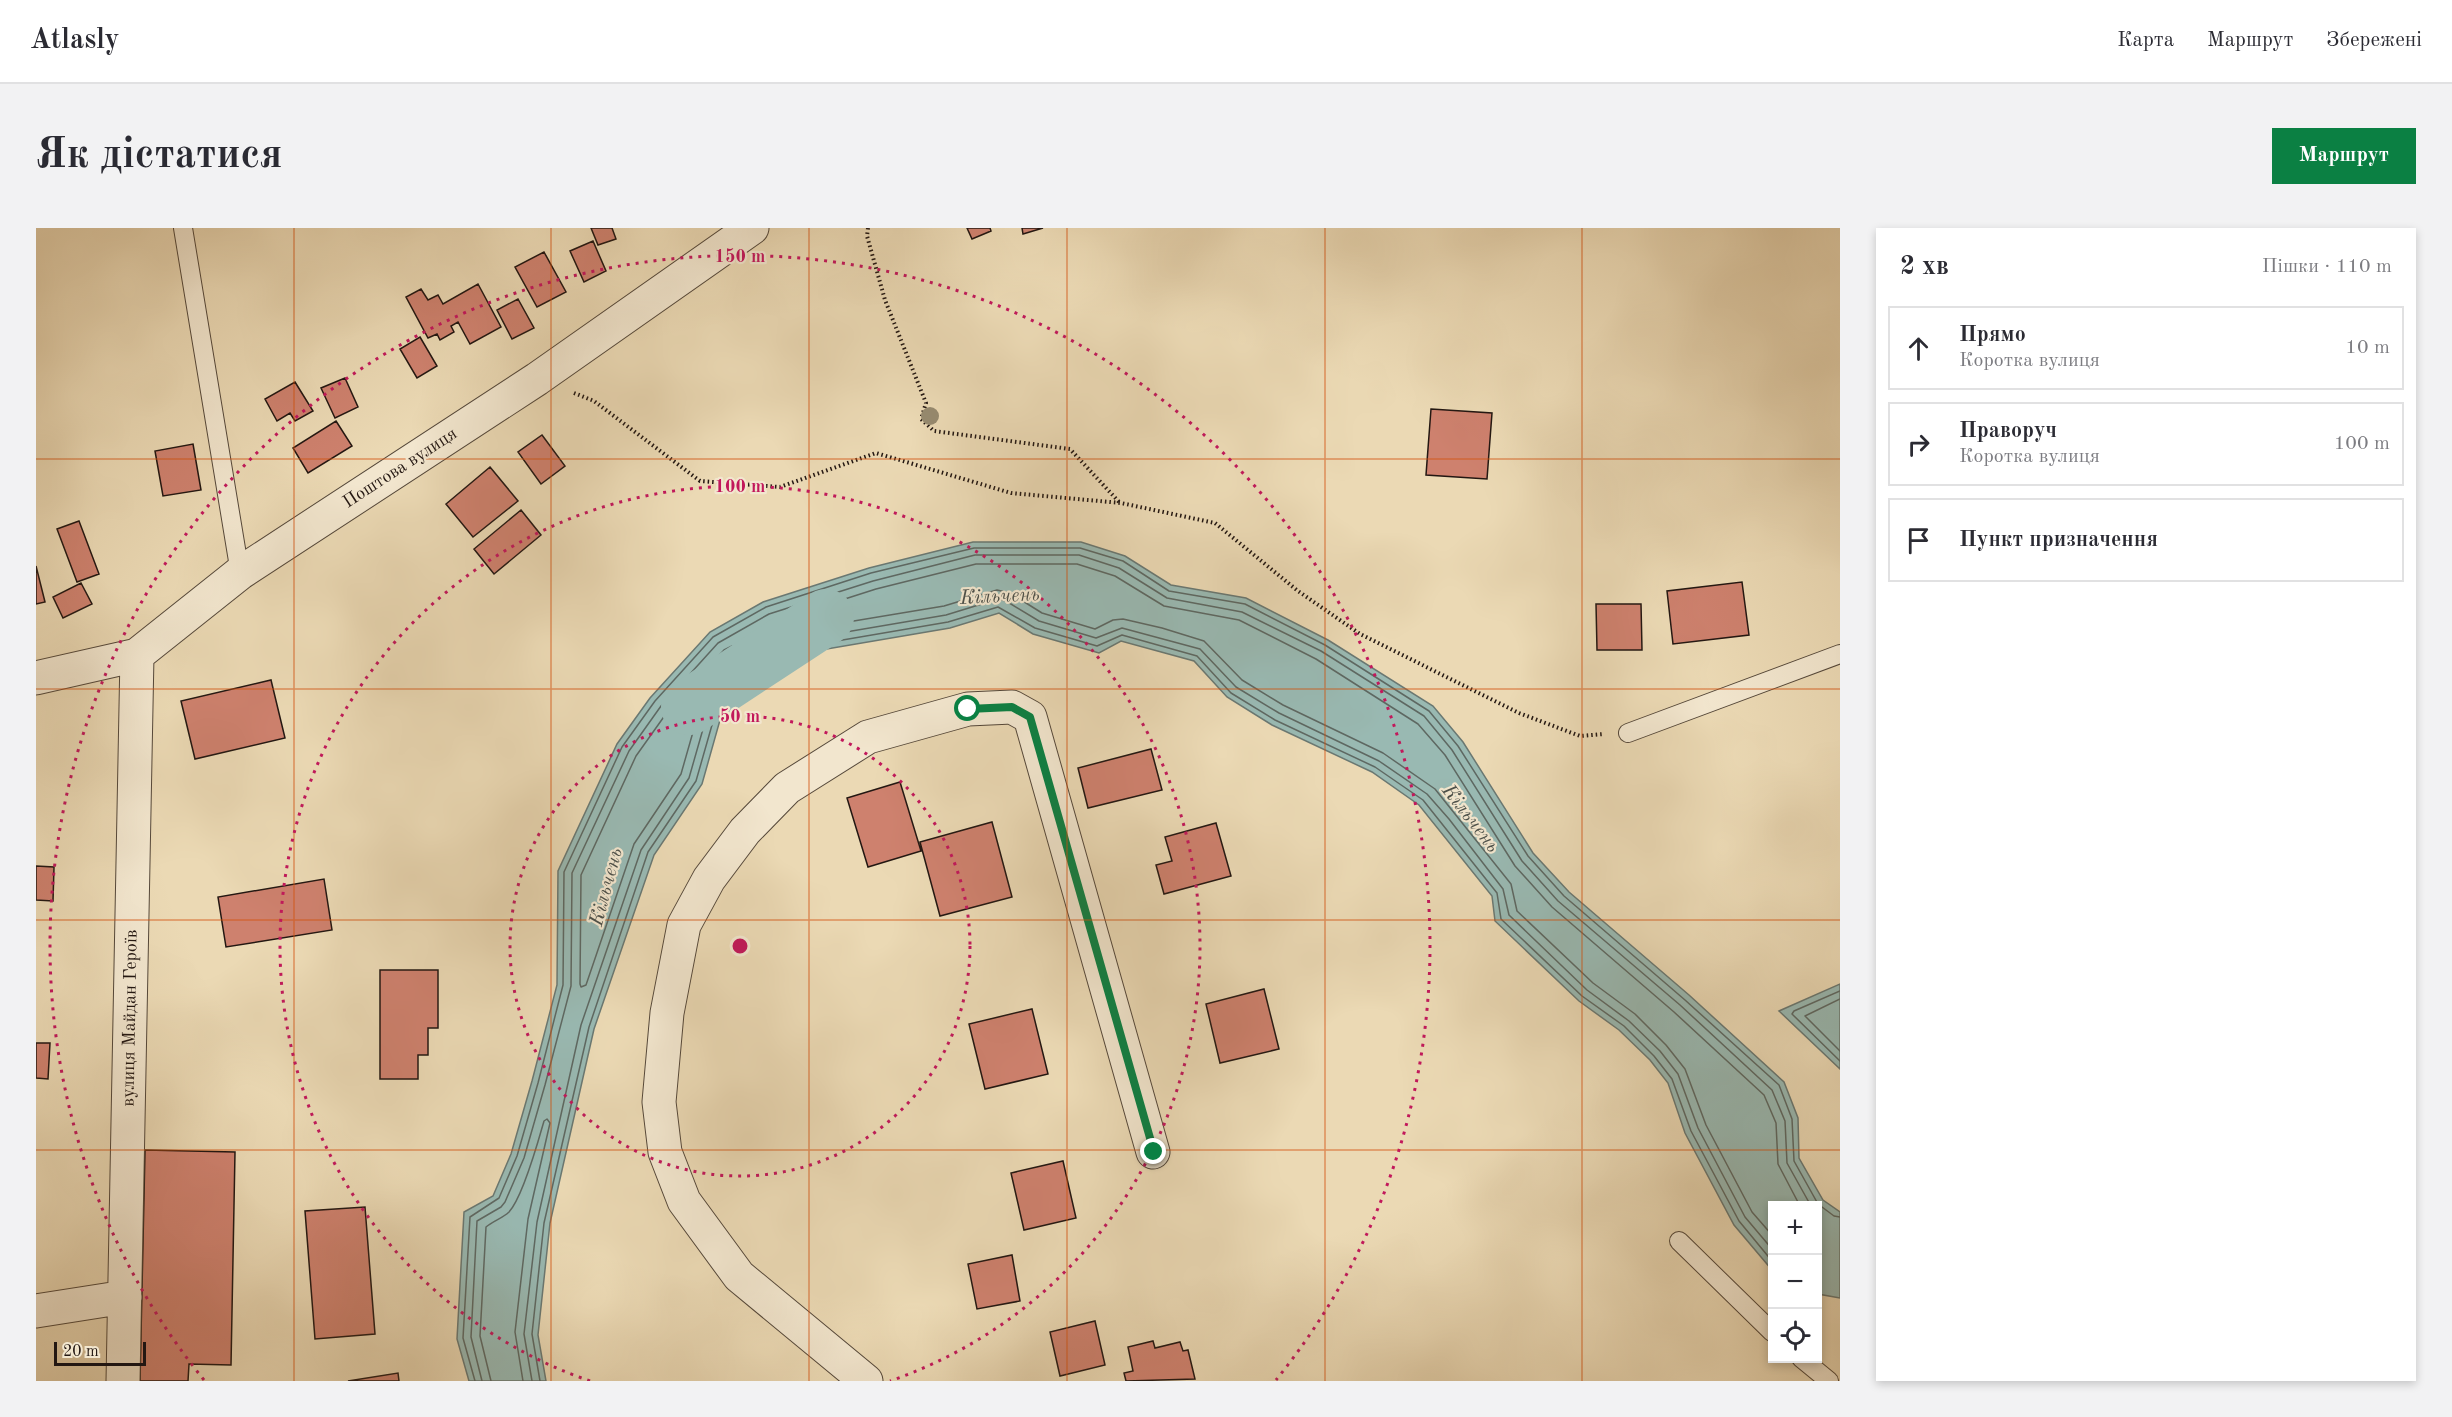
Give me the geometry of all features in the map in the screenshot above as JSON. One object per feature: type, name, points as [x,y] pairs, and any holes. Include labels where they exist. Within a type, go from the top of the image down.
[{"type":"street","name":"Поштова вулиця","points":[[36,678],[137,655],[240,573],[537,379],[752,228]]},
{"type":"street","name":"вулиця Майдан Героїв","points":[[123,1381],[137,655]]},
{"type":"street","points":[[866,1381],[739,1276],[684,1202],[665,1152],[659,1102],[667,1013],[684,925],[710,879],[745,831],[787,788],[868,737],[968,709],[1012,707],[1030,717],[1154,1152]]},
{"type":"street","points":[[36,1311],[125,1297]]},
{"type":"lane","points":[[183,228],[240,573]]},
{"type":"lane","points":[[1628,733],[1840,654]]},
{"type":"lane","points":[[1679,1241],[1768,1327]]},
{"type":"lane","points":[[1806,1363],[1829,1381]]},
{"type":"path","points":[[868,228],[867,236],[885,300],[926,404],[921,419],[934,431],[1070,449],[1121,503]]},
{"type":"path","points":[[537,379],[594,401],[700,481],[780,487],[876,453],[1011,493],[1121,503],[1215,523],[1298,591],[1360,634],[1519,713],[1580,736],[1628,733]]},
{"type":"water","points":[[973,542],[1081,542],[1125,556],[1171,585],[1246,598],[1328,640],[1433,706],[1463,742],[1533,853],[1569,892],[1689,995],[1784,1082],[1798,1118],[1799,1158],[1823,1200],[1840,1212],[1840,1298],[1822,1295],[1822,1201],[1768,1201],[1768,1265],[1734,1225],[1685,1133],[1668,1083],[1650,1060],[1619,1030],[1579,1001],[1495,921],[1492,896],[1419,805],[1372,772],[1272,725],[1227,697],[1194,661],[1121,641],[1099,653],[1033,634],[999,613],[950,628],[756,661],[720,720],[702,784],[654,855],[594,1029],[550,1223],[538,1335],[546,1381],[469,1381],[457,1339],[464,1212],[493,1196],[511,1154],[557,985],[558,871],[617,744],[650,698],[710,632],[763,602],[869,568]]},
{"type":"water","points":[[1840,984],[1840,1069],[1779,1011]]},
{"type":"building","points":[[591,228],[612,228],[616,239],[598,245]]},
{"type":"building","points":[[967,228],[990,228],[991,231],[972,239]]},
{"type":"building","points":[[1022,228],[1043,228],[1023,234]]},
{"type":"building","points":[[593,241],[606,271],[584,282],[570,251]]},
{"type":"building","points":[[544,252],[566,292],[537,307],[515,267]]},
{"type":"building","points":[[478,284],[501,327],[470,344],[458,322],[451,326],[454,332],[440,340],[437,334],[428,338],[406,297],[421,289],[428,300],[438,295],[443,304]]},
{"type":"building","points":[[518,299],[534,328],[512,339],[497,310]]},
{"type":"building","points":[[420,337],[437,366],[417,378],[400,349]]},
{"type":"building","points":[[345,378],[358,407],[335,418],[321,388]]},
{"type":"building","points":[[295,382],[313,411],[295,421],[290,413],[277,421],[265,399]]},
{"type":"building","points":[[1431,409],[1492,413],[1487,479],[1426,475]]},
{"type":"building","points":[[336,421],[352,446],[308,473],[293,448]]},
{"type":"building","points":[[542,435],[565,466],[541,484],[518,452]]},
{"type":"building","points":[[193,444],[201,490],[163,496],[155,451]]},
{"type":"building","points":[[490,467],[518,501],[473,537],[446,504]]},
{"type":"building","points":[[521,510],[541,535],[494,574],[474,549]]},
{"type":"building","points":[[79,521],[99,574],[77,582],[57,529]]},
{"type":"building","points":[[36,566],[45,602],[36,604]]},
{"type":"building","points":[[1742,582],[1749,635],[1673,644],[1667,591]]},
{"type":"building","points":[[81,583],[92,604],[63,618],[53,597]]},
{"type":"building","points":[[1596,604],[1641,604],[1642,650],[1597,650]]},
{"type":"building","points":[[271,680],[285,738],[195,759],[181,701]]},
{"type":"building","points":[[1151,749],[1162,790],[1088,808],[1078,768]]},
{"type":"building","points":[[900,782],[921,851],[868,867],[847,798]]},
{"type":"building","points":[[992,822],[1012,897],[940,916],[920,842]]},
{"type":"building","points":[[1216,823],[1231,876],[1164,894],[1156,865],[1172,861],[1165,837]]},
{"type":"building","points":[[36,866],[54,867],[53,901],[36,900]]},
{"type":"building","points":[[324,879],[332,930],[226,947],[218,897]]},
{"type":"building","points":[[380,970],[438,970],[438,1028],[428,1028],[428,1055],[418,1055],[418,1079],[380,1079]]},
{"type":"building","points":[[1264,989],[1279,1049],[1220,1063],[1206,1004]]},
{"type":"building","points":[[1032,1009],[1048,1074],[985,1089],[969,1024]]},
{"type":"building","points":[[36,1043],[50,1043],[48,1079],[36,1078]]},
{"type":"building","points":[[145,1150],[235,1152],[231,1365],[189,1364],[188,1381],[140,1381]]},
{"type":"building","points":[[1063,1161],[1076,1218],[1024,1230],[1011,1173]]},
{"type":"building","points":[[365,1207],[375,1334],[315,1339],[305,1211]]},
{"type":"building","points":[[1012,1255],[1020,1301],[977,1309],[968,1264]]},
{"type":"building","points":[[1095,1321],[1105,1365],[1060,1376],[1050,1332]]},
{"type":"building","points":[[1153,1341],[1155,1348],[1180,1342],[1183,1351],[1188,1350],[1195,1379],[1126,1381],[1124,1373],[1133,1371],[1128,1347]]},
{"type":"building","points":[[398,1373],[399,1381],[348,1381]]},
{"type":"waterway","name":"Кільчень","points":[[689,707],[826,617]]},
{"type":"route","points":[[968,709],[1012,707],[1030,717],[1154,1152]]}]
